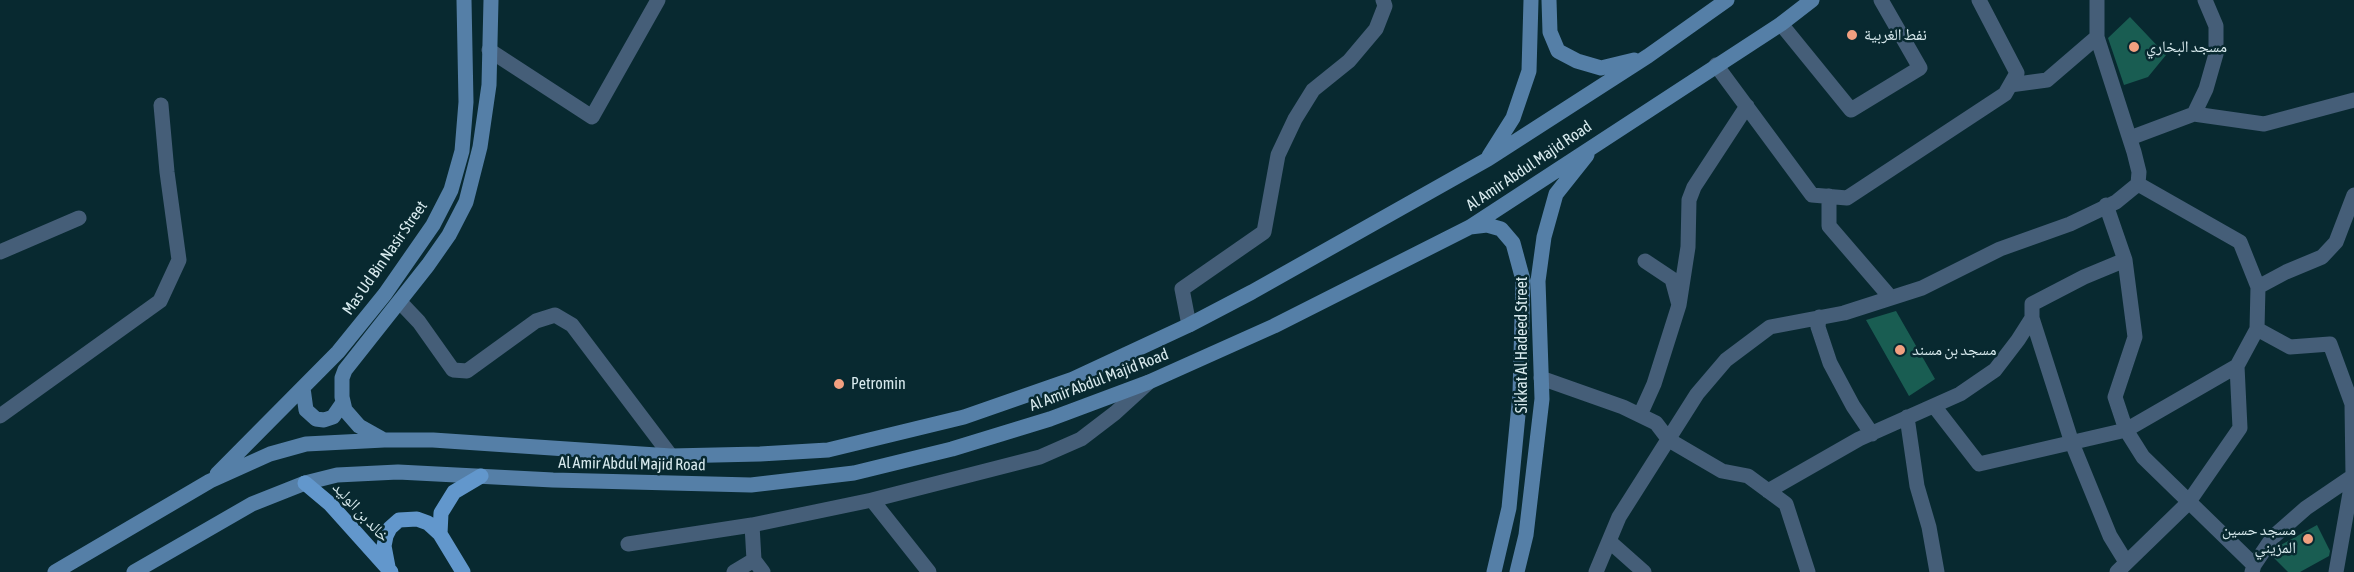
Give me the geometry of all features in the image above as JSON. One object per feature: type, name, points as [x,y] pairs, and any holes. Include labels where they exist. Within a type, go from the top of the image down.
[{"type":"main road","name":"Mas Ud Bin Nasir Street","points":[[210,481],[338,352],[385,294],[433,225],[451,190],[462,151],[466,102],[464,0]]},
{"type":"main road","points":[[384,440],[359,426],[345,410],[342,404],[341,387],[345,370],[400,302],[449,235],[466,202],[476,169],[488,95],[491,0]]},
{"type":"main road","points":[[1488,159],[1513,118],[1529,71],[1531,0]]},
{"type":"main road","points":[[1549,0],[1550,32],[1558,51],[1577,61],[1601,68],[1648,56]]},
{"type":"main road","name":"Al Amir Abdul Majid Road","points":[[210,481],[270,454],[306,444],[433,440],[671,456],[760,454],[828,450],[964,417],[1073,379],[1189,325],[1252,292],[1488,159],[1648,56],[1727,0]]},
{"type":"main road","name":"Al Amir Abdul Majid Road","points":[[134,572],[252,504],[305,483],[337,475],[369,472],[750,485],[854,473],[952,449],[1050,419],[1149,382],[1274,326],[1470,227],[1781,24],[1814,0]]},
{"type":"main road","name":"Sikkat Al Hadeed Street","points":[[1517,572],[1526,535],[1542,399],[1538,281],[1544,237],[1556,194],[1576,167],[1605,137]]},
{"type":"main road","name":"Sikkat Al Hadeed Street","points":[[1470,227],[1487,225],[1501,230],[1513,243],[1523,280],[1520,394],[1510,497],[1494,572]]},
{"type":"main road","points":[[303,388],[306,410],[316,419],[324,420],[333,417],[342,404]]},
{"type":"main road","points":[[440,534],[441,513],[446,502],[454,492],[481,476]]},
{"type":"main road","points":[[55,572],[210,481]]},
{"type":"main road","name":"خالد بن الوليد","points":[[305,483],[330,504],[389,571]]},
{"type":"main road","name":"خالد بن الوليد","points":[[389,571],[384,546],[390,528],[399,520],[417,519],[428,523],[440,534],[463,572]]},
{"type":"street","points":[[489,50],[592,117],[658,0]]},
{"type":"street","points":[[1189,325],[1182,289],[1264,232],[1278,155],[1295,119],[1313,90],[1349,61],[1376,29],[1385,6],[1383,0]]},
{"type":"street","points":[[1781,24],[1851,110],[1920,68],[1881,0]]},
{"type":"street","points":[[1716,65],[1812,195],[1847,198],[2005,94],[2017,73],[1980,0]]},
{"type":"street","points":[[1596,572],[1619,517],[1697,394],[1726,360],[1770,327],[1844,313],[1922,288],[2000,249],[2070,224],[2116,202],[2138,184],[2139,172],[2130,138],[2097,37],[2097,0]]},
{"type":"street","points":[[2194,114],[2206,89],[2216,54],[2216,26],[2205,0]]},
{"type":"street","points":[[2010,85],[2047,80],[2097,37]]},
{"type":"street","points":[[2130,138],[2194,114],[2264,124],[2354,100]]},
{"type":"street","points":[[0,416],[160,301],[179,260],[161,105]]},
{"type":"street","points":[[1640,415],[1654,384],[1679,305],[1688,247],[1689,200],[1694,188],[1746,106]]},
{"type":"street","points":[[2125,260],[2032,304],[2031,318],[2072,443],[2122,567],[2188,503],[2240,428],[2236,366],[2257,329],[2258,287],[2240,242],[2138,184]]},
{"type":"street","points":[[2258,287],[2286,272],[2322,258],[2336,242],[2354,195]]},
{"type":"street","points":[[1828,196],[1829,226],[1891,298]]},
{"type":"street","points":[[2106,205],[2125,260],[2135,338],[2115,397],[2126,430],[2142,457],[2253,569],[2274,537],[2306,508],[2354,476]]},
{"type":"street","points":[[0,252],[79,218]]},
{"type":"street","points":[[1645,261],[1672,279],[1679,305]]},
{"type":"street","points":[[400,302],[419,322],[453,370],[467,371],[536,321],[555,315],[572,326],[671,456]]},
{"type":"street","points":[[1819,317],[1818,327],[1830,363],[1853,406],[1872,434]]},
{"type":"street","points":[[1768,491],[1872,434],[1960,394],[1995,370],[2018,340],[2031,318]]},
{"type":"street","points":[[2257,329],[2290,347],[2330,344],[2352,404],[2354,476],[2336,572]]},
{"type":"street","points":[[1934,406],[1979,464],[2126,430],[2206,381],[2236,366]]},
{"type":"street","points":[[1541,378],[1640,415],[1656,423],[1669,440],[1722,471],[1748,476],[1786,504],[1808,572]]},
{"type":"street","points":[[628,544],[752,525],[872,500],[1040,458],[1081,439],[1115,413],[1149,382]]},
{"type":"street","points":[[1907,417],[1917,486],[1929,528],[1937,572]]},
{"type":"street","points":[[872,500],[929,572]]},
{"type":"street","points":[[734,572],[758,566],[752,525]]},
{"type":"street","points":[[1609,541],[1644,572]]},
{"type":"building","name":"مسجد البخاري","points":[[2130,17],[2166,55],[2148,77],[2124,85],[2108,38]]},
{"type":"building","name":"مسجد بن مسند","points":[[1896,311],[1935,379],[1909,396],[1866,320]]},
{"type":"building","name":"مسجد حسين المزيني","points":[[2317,525],[2330,551],[2329,556],[2300,572],[2288,572],[2272,556],[2279,546]]},
{"type":"place","name":"نفط الغربية","points":[[1852,35]]},
{"type":"place","name":"مسجد البخاري","points":[[2134,47]]},
{"type":"place","name":"مسجد بن مسند","points":[[1900,350]]},
{"type":"place","name":"Petromin","points":[[839,384]]},
{"type":"place","name":"مسجد حسين المزيني","points":[[2308,539]]}]
